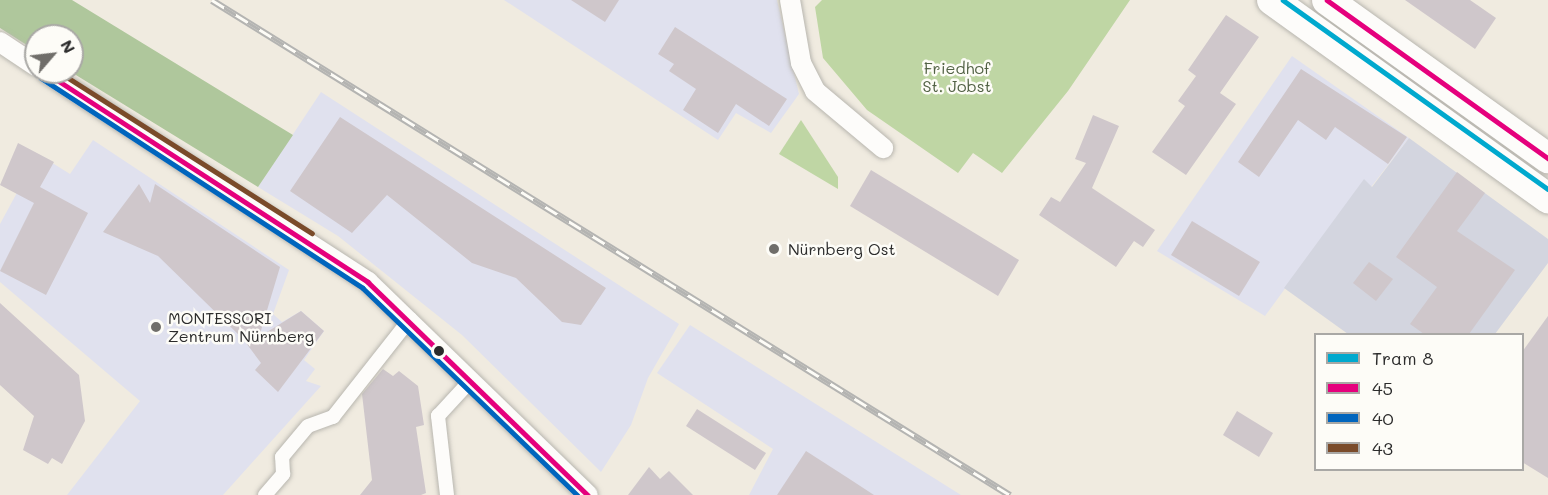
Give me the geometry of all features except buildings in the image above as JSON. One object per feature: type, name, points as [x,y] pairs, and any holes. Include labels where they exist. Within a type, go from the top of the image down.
[{"type":"main road","points":[[1272,0],[1548,198]]},
{"type":"main road","points":[[1315,30],[1329,2],[1548,158]]},
{"type":"street","points":[[790,0],[801,63],[814,91],[883,148]]},
{"type":"street","points":[[0,42],[24,58]]},
{"type":"street","points":[[64,84],[332,254],[410,319],[588,495]]},
{"type":"street","points":[[265,495],[283,474],[282,457],[308,426],[333,417],[410,319]]},
{"type":"street","points":[[447,495],[438,416],[472,379]]},
{"type":"shaded area","points":[[504,0],[777,0],[799,94],[771,133],[736,113],[718,140]]},
{"type":"shaded area","points":[[1292,56],[1409,138],[1371,187],[1364,180],[1265,316],[1157,251]]},
{"type":"shaded area","points":[[321,92],[679,324],[648,378],[631,425],[601,472],[462,335],[338,236],[258,187]]},
{"type":"shaded area","points":[[1409,138],[1548,239],[1548,263],[1496,333],[1347,333],[1284,288],[1364,179],[1372,187]]},
{"type":"shaded area","name":"MONTESSORI Zentrum Nürnberg","points":[[93,140],[289,270],[273,314],[282,322],[301,311],[324,331],[304,360],[315,369],[306,381],[321,386],[223,495],[67,495],[140,401],[0,282],[0,224],[38,154],[70,174]]},
{"type":"shaded area","points":[[690,325],[961,495],[749,495],[773,449],[657,373]]},
{"type":"green space","points":[[0,0],[72,0],[293,135],[258,187],[84,80],[84,24],[24,24],[24,43],[0,28]]},
{"type":"green space","name":"Friedhof St. Jobst","points":[[822,0],[1130,0],[1068,91],[1002,173],[973,153],[958,173],[867,110],[823,58],[815,7]]},
{"type":"green space","points":[[801,120],[838,177],[838,189],[779,154]]},
{"type":"railway","points":[[212,0],[1010,495]]},
{"type":"tram line","name":"8","points":[[1283,0],[1548,189]]},
{"type":"transit line","name":"45","points":[[1327,0],[1548,158]]},
{"type":"transit line","name":"40","points":[[50,84],[363,288],[577,495]]},
{"type":"transit line","name":"45","points":[[63,84],[368,282],[588,495]]},
{"type":"transit line","name":"43","points":[[78,84],[312,233]]},
{"type":"place","name":"Nürnberg Ost","points":[[774,249]]},
{"type":"place","name":"MONTESSORI Zentrum Nürnberg","points":[[156,327]]}]
